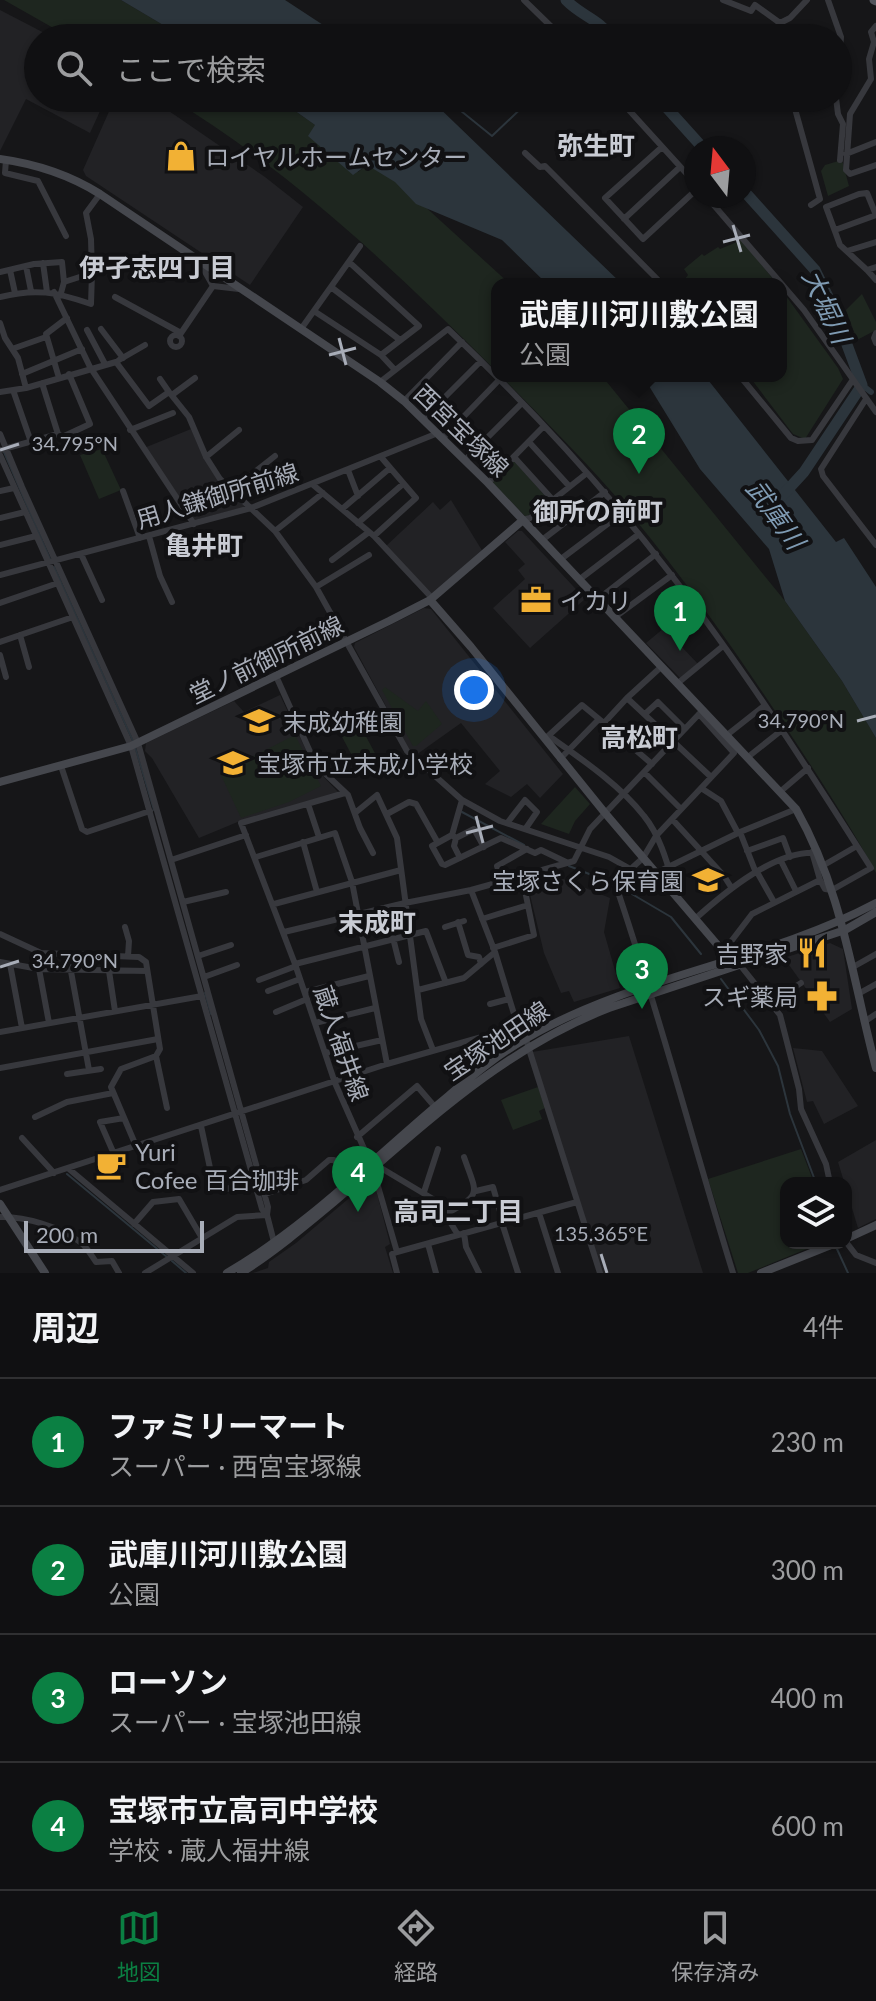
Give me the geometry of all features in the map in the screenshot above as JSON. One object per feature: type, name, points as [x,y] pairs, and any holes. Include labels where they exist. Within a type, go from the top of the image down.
[{"type":"street","points":[[524,0],[549,24]]},
{"type":"street","points":[[723,0],[751,11],[755,5]]},
{"type":"street","points":[[748,0],[780,23],[790,18],[807,0]]},
{"type":"street","points":[[828,0],[836,24]]},
{"type":"street","points":[[852,111],[871,79],[869,59],[874,42],[871,32],[876,26]]},
{"type":"street","points":[[631,112],[684,172]]},
{"type":"street","points":[[796,112],[820,199],[811,205]]},
{"type":"street","points":[[838,112],[843,124],[846,170],[850,174],[876,165]]},
{"type":"street","points":[[843,157],[851,112]]},
{"type":"street","points":[[843,157],[876,142]]},
{"type":"street","points":[[662,147],[605,198],[643,239],[684,199]]},
{"type":"street","points":[[525,153],[540,167],[545,166],[656,278]]},
{"type":"street","points":[[3,159],[5,173],[38,181],[66,236]]},
{"type":"street","name":"西宮宝塚線","points":[[3,159],[41,166],[75,178],[380,382],[441,435],[561,559],[678,683],[701,712],[727,735],[796,809],[824,865],[832,890],[864,1022],[873,1044],[876,1068]]},
{"type":"street","points":[[624,219],[680,167]]},
{"type":"street","points":[[876,190],[826,207],[840,245],[876,280]]},
{"type":"street","points":[[835,230],[876,215],[867,193]]},
{"type":"street","points":[[0,297],[31,291],[54,292],[91,304],[91,239],[86,213],[100,194]]},
{"type":"street","points":[[716,208],[776,278]]},
{"type":"street","points":[[847,251],[876,242]]},
{"type":"street","points":[[301,329],[360,246]]},
{"type":"street","points":[[198,260],[213,286]]},
{"type":"street","points":[[0,272],[62,262],[64,282]]},
{"type":"street","points":[[349,262],[419,326],[381,355]]},
{"type":"street","points":[[43,263],[90,367],[194,524]]},
{"type":"street","points":[[26,266],[31,291]]},
{"type":"street","points":[[867,270],[876,267]]},
{"type":"street","points":[[10,270],[15,293]]},
{"type":"street","points":[[54,292],[64,282],[92,273]]},
{"type":"street","points":[[213,286],[242,290]]},
{"type":"street","points":[[115,297],[180,335],[213,286]]},
{"type":"street","points":[[331,287],[400,340]]},
{"type":"street","points":[[787,290],[876,412]]},
{"type":"street","points":[[314,311],[381,355],[395,370]]},
{"type":"street","points":[[59,378],[46,334],[67,318]]},
{"type":"street","points":[[0,323],[18,358],[26,388]]},
{"type":"street","points":[[101,329],[149,406],[195,378]]},
{"type":"street","points":[[380,382],[448,329],[491,372]]},
{"type":"street","points":[[87,330],[105,364]]},
{"type":"street","points":[[876,333],[876,343]]},
{"type":"street","points":[[12,349],[46,337]]},
{"type":"street","points":[[404,401],[462,342]]},
{"type":"street","points":[[0,392],[26,388],[119,360],[145,345]]},
{"type":"street","points":[[22,374],[96,347]]},
{"type":"street","points":[[423,419],[481,361]]},
{"type":"street","points":[[2,454],[58,434],[62,437],[90,424],[69,374]]},
{"type":"street","points":[[160,379],[189,417],[206,457],[220,479],[275,531],[316,587],[407,751],[462,800],[500,821],[609,857],[659,885]]},
{"type":"street","points":[[441,435],[497,382]]},
{"type":"street","points":[[501,382],[605,492],[672,575],[808,768],[871,868],[832,890],[825,889],[820,880],[816,852],[802,851],[731,887],[695,919]]},
{"type":"street","points":[[745,382],[791,438],[805,442],[812,440],[852,382]]},
{"type":"street","points":[[42,383],[58,434]]},
{"type":"street","points":[[13,390],[31,442]]},
{"type":"street","points":[[869,401],[821,469],[823,476],[876,545]]},
{"type":"street","points":[[465,460],[522,403]]},
{"type":"street","points":[[130,430],[173,413]]},
{"type":"street","points":[[488,483],[544,426]]},
{"type":"street","points":[[206,457],[239,430]]},
{"type":"street","points":[[0,434],[2,454],[14,488],[135,744],[150,811],[183,902],[254,1181],[262,1209],[267,1215]]},
{"type":"street","name":"用人鎌御所前線","points":[[0,575],[251,508],[441,435]]},
{"type":"street","points":[[529,442],[569,486]]},
{"type":"street","points":[[2,454],[57,560],[135,744],[171,860],[171,872],[202,996],[265,1194],[275,1246]]},
{"type":"street","points":[[232,490],[275,456]]},
{"type":"street","points":[[332,560],[416,498],[381,457]]},
{"type":"street","points":[[514,457],[552,499]]},
{"type":"street","points":[[342,509],[390,468]]},
{"type":"street","points":[[348,470],[358,496]]},
{"type":"street","points":[[523,520],[530,518],[587,473]]},
{"type":"street","points":[[312,484],[371,534],[431,599],[729,960],[740,965],[771,1002],[780,1015],[799,1089],[801,1109],[829,1177]]},
{"type":"street","points":[[358,523],[403,484]]},
{"type":"street","points":[[0,491],[14,488]]},
{"type":"street","points":[[123,491],[140,538]]},
{"type":"street","points":[[542,540],[605,492]]},
{"type":"street","points":[[275,531],[323,493]]},
{"type":"street","points":[[0,518],[25,512]]},
{"type":"street","points":[[561,559],[622,513]]},
{"type":"street","name":"堂ノ前御所前線","points":[[0,782],[135,744],[348,642],[431,599],[523,520]]},
{"type":"street","points":[[580,579],[639,534]]},
{"type":"street","points":[[0,545],[36,536]]},
{"type":"street","points":[[149,536],[160,576],[172,602]]},
{"type":"street","points":[[81,554],[102,600]]},
{"type":"street","points":[[598,599],[656,554]]},
{"type":"street","points":[[316,587],[369,555]]},
{"type":"street","points":[[615,617],[672,575]]},
{"type":"street","points":[[0,603],[58,583]]},
{"type":"street","points":[[0,642],[73,617]]},
{"type":"street","points":[[20,635],[29,667]]},
{"type":"street","points":[[678,683],[723,646]]},
{"type":"street","points":[[0,655],[6,677]]},
{"type":"street","points":[[560,759],[661,667]]},
{"type":"street","points":[[276,676],[316,765],[348,795],[373,853]]},
{"type":"street","points":[[627,698],[711,777]]},
{"type":"street","points":[[645,714],[658,702],[685,729]]},
{"type":"street","points":[[546,738],[582,705],[652,764]]},
{"type":"street","points":[[727,735],[765,705]]},
{"type":"street","points":[[284,932],[471,890],[574,861],[590,829],[701,712],[734,753],[656,836],[643,858],[615,883],[652,990],[733,1273]]},
{"type":"street","points":[[748,757],[782,730]]},
{"type":"street","points":[[546,738],[570,751],[644,816],[656,836],[678,899]]},
{"type":"street","points":[[61,766],[82,829],[87,832],[150,811]]},
{"type":"street","points":[[781,791],[808,768]]},
{"type":"street","points":[[644,772],[681,809]]},
{"type":"street","points":[[701,788],[721,801],[774,902]]},
{"type":"street","points":[[319,837],[308,804],[345,793]]},
{"type":"street","points":[[355,813],[377,795],[397,838],[421,1019],[433,1050]]},
{"type":"street","points":[[460,858],[454,846],[454,837],[462,800]]},
{"type":"street","points":[[508,822],[525,800],[537,812],[526,828]]},
{"type":"street","points":[[387,814],[409,802],[416,804],[438,843]]},
{"type":"street","name":"蔵人福井線","points":[[308,804],[241,823],[274,904],[335,1083],[357,1137],[374,1167],[397,1252],[392,1254],[397,1273]]},
{"type":"street","points":[[656,873],[739,832],[796,809]]},
{"type":"street","points":[[672,819],[731,887]]},
{"type":"street","points":[[484,847],[474,829],[432,846],[445,865],[484,847],[501,838],[535,853],[541,850],[566,862]]},
{"type":"street","points":[[256,857],[335,833],[352,882],[387,1064]]},
{"type":"street","points":[[171,860],[246,835]]},
{"type":"street","points":[[747,851],[783,838],[790,857]]},
{"type":"street","points":[[303,842],[317,892]]},
{"type":"street","points":[[824,865],[857,846]]},
{"type":"street","points":[[502,881],[497,866],[527,849]]},
{"type":"street","points":[[781,861],[796,891]]},
{"type":"street","points":[[274,904],[401,870]]},
{"type":"street","points":[[418,990],[464,978],[494,950],[534,935],[522,876]]},
{"type":"street","points":[[723,952],[752,914],[820,880]]},
{"type":"street","points":[[471,890],[518,1027],[527,1042],[600,1273]]},
{"type":"street","points":[[183,902],[226,892]]},
{"type":"street","points":[[241,1273],[527,1042],[729,960],[843,926],[876,903]]},
{"type":"street","points":[[482,919],[528,905]]},
{"type":"street","points":[[652,990],[740,965],[876,912]]},
{"type":"street","points":[[445,927],[461,922],[468,955],[479,957],[481,964]]},
{"type":"street","points":[[125,927],[129,941],[128,956]]},
{"type":"street","points":[[259,980],[296,965],[364,945],[426,931],[446,983]]},
{"type":"street","points":[[0,934],[41,953],[128,956],[139,957],[146,962],[160,1049],[156,1056],[121,1069],[111,1087],[136,1146]]},
{"type":"street","points":[[393,938],[399,962]]},
{"type":"street","points":[[454,947],[464,944]]},
{"type":"street","points":[[198,956],[231,945]]},
{"type":"street","points":[[853,967],[876,954]]},
{"type":"street","points":[[68,955],[89,1070]]},
{"type":"street","points":[[0,962],[71,971],[147,971]]},
{"type":"street","points":[[10,964],[22,1028]]},
{"type":"street","points":[[204,977],[237,965]]},
{"type":"street","points":[[39,969],[49,1023]]},
{"type":"street","points":[[109,971],[115,1011]]},
{"type":"street","points":[[276,1012],[306,996],[369,976]]},
{"type":"street","points":[[268,991],[300,979]]},
{"type":"street","points":[[771,1002],[801,983]]},
{"type":"street","points":[[858,994],[876,984]]},
{"type":"street","points":[[0,1032],[202,996]]},
{"type":"street","points":[[490,1004],[509,999]]},
{"type":"street","points":[[315,1023],[375,1008]]},
{"type":"street","points":[[864,1022],[876,1014]]},
{"type":"street","points":[[0,1190],[387,1064],[518,1027]]},
{"type":"street","points":[[0,1068],[158,1039]]},
{"type":"street","points":[[325,1053],[382,1040]]},
{"type":"street","name":"宝塚池田線","points":[[227,1273],[275,1246],[351,1179],[374,1167],[435,1107],[482,1068],[527,1042]]},
{"type":"street","points":[[156,1056],[167,1108]]},
{"type":"street","points":[[67,1074],[101,1069]]},
{"type":"street","points":[[357,1137],[417,1086],[435,1107]]},
{"type":"street","points":[[35,1117],[67,1102],[113,1093]]},
{"type":"street","points":[[114,1154],[100,1122],[124,1118]]},
{"type":"street","points":[[201,1126],[213,1182]]},
{"type":"street","points":[[22,1138],[54,1173]]},
{"type":"street","points":[[424,1192],[438,1149]]},
{"type":"street","points":[[446,1214],[473,1198],[476,1191],[464,1157]]},
{"type":"street","points":[[265,1194],[306,1180],[329,1160],[334,1160],[351,1179]]},
{"type":"street","points":[[374,1167],[392,1174],[438,1202],[461,1234],[479,1273]]},
{"type":"street","points":[[69,1169],[193,1273]]},
{"type":"street","points":[[378,1186],[392,1174]]},
{"type":"street","points":[[223,1190],[254,1181]]},
{"type":"street","points":[[476,1191],[493,1187],[518,1273]]},
{"type":"street","points":[[134,1224],[153,1202],[179,1199],[202,1238]]},
{"type":"street","points":[[397,1252],[577,1202]]},
{"type":"street","points":[[0,1204],[5,1217],[45,1273]]},
{"type":"street","points":[[539,1213],[558,1273]]},
{"type":"street","points":[[145,1273],[237,1217],[267,1215]]},
{"type":"street","points":[[5,1217],[61,1230],[83,1243],[96,1262],[112,1261],[119,1273]]},
{"type":"street","points":[[852,1237],[876,1225]]},
{"type":"street","points":[[428,1244],[436,1273]]},
{"type":"street","points":[[761,1273],[821,1249]]},
{"type":"street","points":[[852,1249],[856,1255],[876,1263]]},
{"type":"shaded area","points":[[4,0],[121,0],[161,24],[46,24]]},
{"type":"shaded area","points":[[0,10],[27,24],[24,24],[24,103],[0,151]]},
{"type":"shaded area","points":[[50,112],[100,112],[90,133]]},
{"type":"shaded area","points":[[109,112],[170,112],[303,207],[250,285],[86,176],[83,170]]},
{"type":"shaded area","points":[[192,112],[297,112],[315,125],[358,172],[367,165],[398,182],[503,278],[491,278],[491,366],[342,225]]},
{"type":"shaded area","points":[[842,160],[849,186],[828,196],[821,171],[825,165]]},
{"type":"shaded area","points":[[742,240],[772,278],[686,278],[688,275],[684,269],[702,254],[704,256],[718,247],[720,249]]},
{"type":"shaded area","points":[[862,294],[876,322],[876,330],[857,340],[846,310]]},
{"type":"shaded area","points":[[787,297],[843,379],[805,439],[793,434],[754,382],[787,382]]},
{"type":"shaded area","points":[[507,382],[607,382],[785,601],[842,681],[876,738],[876,873],[844,818],[732,648],[634,518]]},
{"type":"shaded area","points":[[191,429],[203,457],[245,507],[195,520],[144,448]]},
{"type":"shaded area","points":[[102,449],[121,490],[99,499],[80,455]]},
{"type":"shaded area","points":[[514,461],[548,499],[526,517],[492,482]]},
{"type":"shaded area","points":[[451,500],[483,552],[432,594],[386,546],[433,502],[440,510]]},
{"type":"shaded area","points":[[522,531],[585,599],[530,648],[493,608],[525,579],[518,570],[525,564],[505,542]]},
{"type":"shaded area","points":[[424,608],[431,609],[563,774],[540,798],[527,784],[511,797],[485,784],[500,771],[461,723],[416,755],[409,749],[354,647],[355,643]]},
{"type":"shaded area","points":[[664,628],[698,664],[680,678],[646,643]]},
{"type":"shaded area","points":[[385,687],[418,711],[426,701],[442,724],[413,746],[382,690]]},
{"type":"shaded area","name":"宝塚市立末成小学校","points":[[280,695],[314,767],[340,794],[240,821],[199,838],[145,751],[146,743],[234,701],[244,712]]},
{"type":"shaded area","points":[[343,710],[355,732],[362,729],[377,757],[358,767],[331,716]]},
{"type":"shaded area","points":[[295,735],[321,786],[289,802],[241,818],[220,773]]},
{"type":"shaded area","points":[[575,787],[590,804],[575,821],[569,834],[541,824]]},
{"type":"shaded area","points":[[546,872],[610,898],[604,932],[620,988],[574,1002],[569,991],[561,993],[544,953],[526,878]]},
{"type":"shaded area","points":[[830,943],[843,949],[852,1009],[830,1022],[784,958]]},
{"type":"shaded area","points":[[629,1036],[703,1273],[601,1273],[532,1052]]},
{"type":"shaded area","points":[[793,1048],[822,1051],[858,1106],[824,1124],[813,1101],[807,1102]]},
{"type":"shaded area","points":[[538,1087],[545,1108],[539,1111],[542,1119],[513,1130],[501,1100]]},
{"type":"shaded area","points":[[876,1140],[876,1219],[858,1228],[852,1208],[852,1177],[843,1177],[838,1162]]},
{"type":"shaded area","points":[[801,1149],[812,1177],[780,1177],[780,1249],[806,1249],[748,1273],[738,1273],[708,1179]]},
{"type":"shaded area","points":[[373,1178],[390,1244],[385,1247],[393,1273],[253,1273],[268,1268],[269,1262]]},
{"type":"water","points":[[121,0],[285,0],[322,24],[161,24]]},
{"type":"water","points":[[297,112],[444,112],[616,278],[541,278],[502,240],[416,204],[395,182],[367,165],[353,175],[308,136],[315,125]]},
{"type":"water","name":"武庫川","points":[[645,382],[710,382],[836,542],[844,538],[876,587],[876,738],[842,681],[785,601],[769,549],[700,469]]},
{"type":"waterway","name":"大堀川","points":[[566,0],[598,24]]},
{"type":"waterway","points":[[462,112],[492,136],[517,112]]},
{"type":"waterway","name":"大堀川","points":[[671,112],[692,136]]},
{"type":"waterway","name":"大堀川","points":[[756,204],[815,270],[833,307],[862,385],[804,472],[782,496]]},
{"type":"waterway","points":[[862,385],[871,392]]},
{"type":"waterway","points":[[4,452],[50,559]]},
{"type":"waterway","points":[[54,567],[133,741]]},
{"type":"waterway","points":[[135,747],[154,810]]},
{"type":"waterway","points":[[462,812],[524,845]]},
{"type":"waterway","points":[[569,866],[612,883]]},
{"type":"waterway","points":[[620,887],[671,917],[701,954]]},
{"type":"waterway","points":[[721,979],[759,1030],[778,1066],[790,1114],[814,1177]]},
{"type":"waterway","points":[[205,993],[211,1014]]},
{"type":"waterway","points":[[67,1174],[167,1257]]},
{"type":"waterway","points":[[837,1249],[848,1273]]},
{"type":"waterway","points":[[172,1261],[186,1273]]},
{"type":"place","name":"ロイヤルホームセンター","points":[[181,156]]},
{"type":"place","name":"武庫川河川敷公園","points":[[639,474]]},
{"type":"place","name":"イカリ","points":[[536,600]]},
{"type":"place","name":"ファミリーマート","points":[[680,651]]},
{"type":"place","name":"末成幼稚園","points":[[259,721]]},
{"type":"place","name":"宝塚市立末成小学校","points":[[233,763]]},
{"type":"place","name":"宝塚さくら保育園","points":[[708,880]]},
{"type":"place","name":"吉野家","points":[[812,953]]},
{"type":"place","name":"スギ薬局","points":[[822,996]]},
{"type":"place","name":"ローソン","points":[[642,1009]]},
{"type":"place","name":"Yuri Cofee 百合珈琲","points":[[111,1165]]},
{"type":"place","name":"宝塚市立高司中学校","points":[[358,1212]]},
{"type":"district","name":"弥生町","points":[[596,145]]},
{"type":"district","name":"伊孑志四丁目","points":[[157,267]]},
{"type":"district","name":"御所の前町","points":[[598,511]]},
{"type":"district","name":"亀井町","points":[[204,545]]},
{"type":"district","name":"高松町","points":[[639,737]]},
{"type":"district","name":"末成町","points":[[377,922]]},
{"type":"district","name":"高司二丁目","points":[[458,1211]]}]
